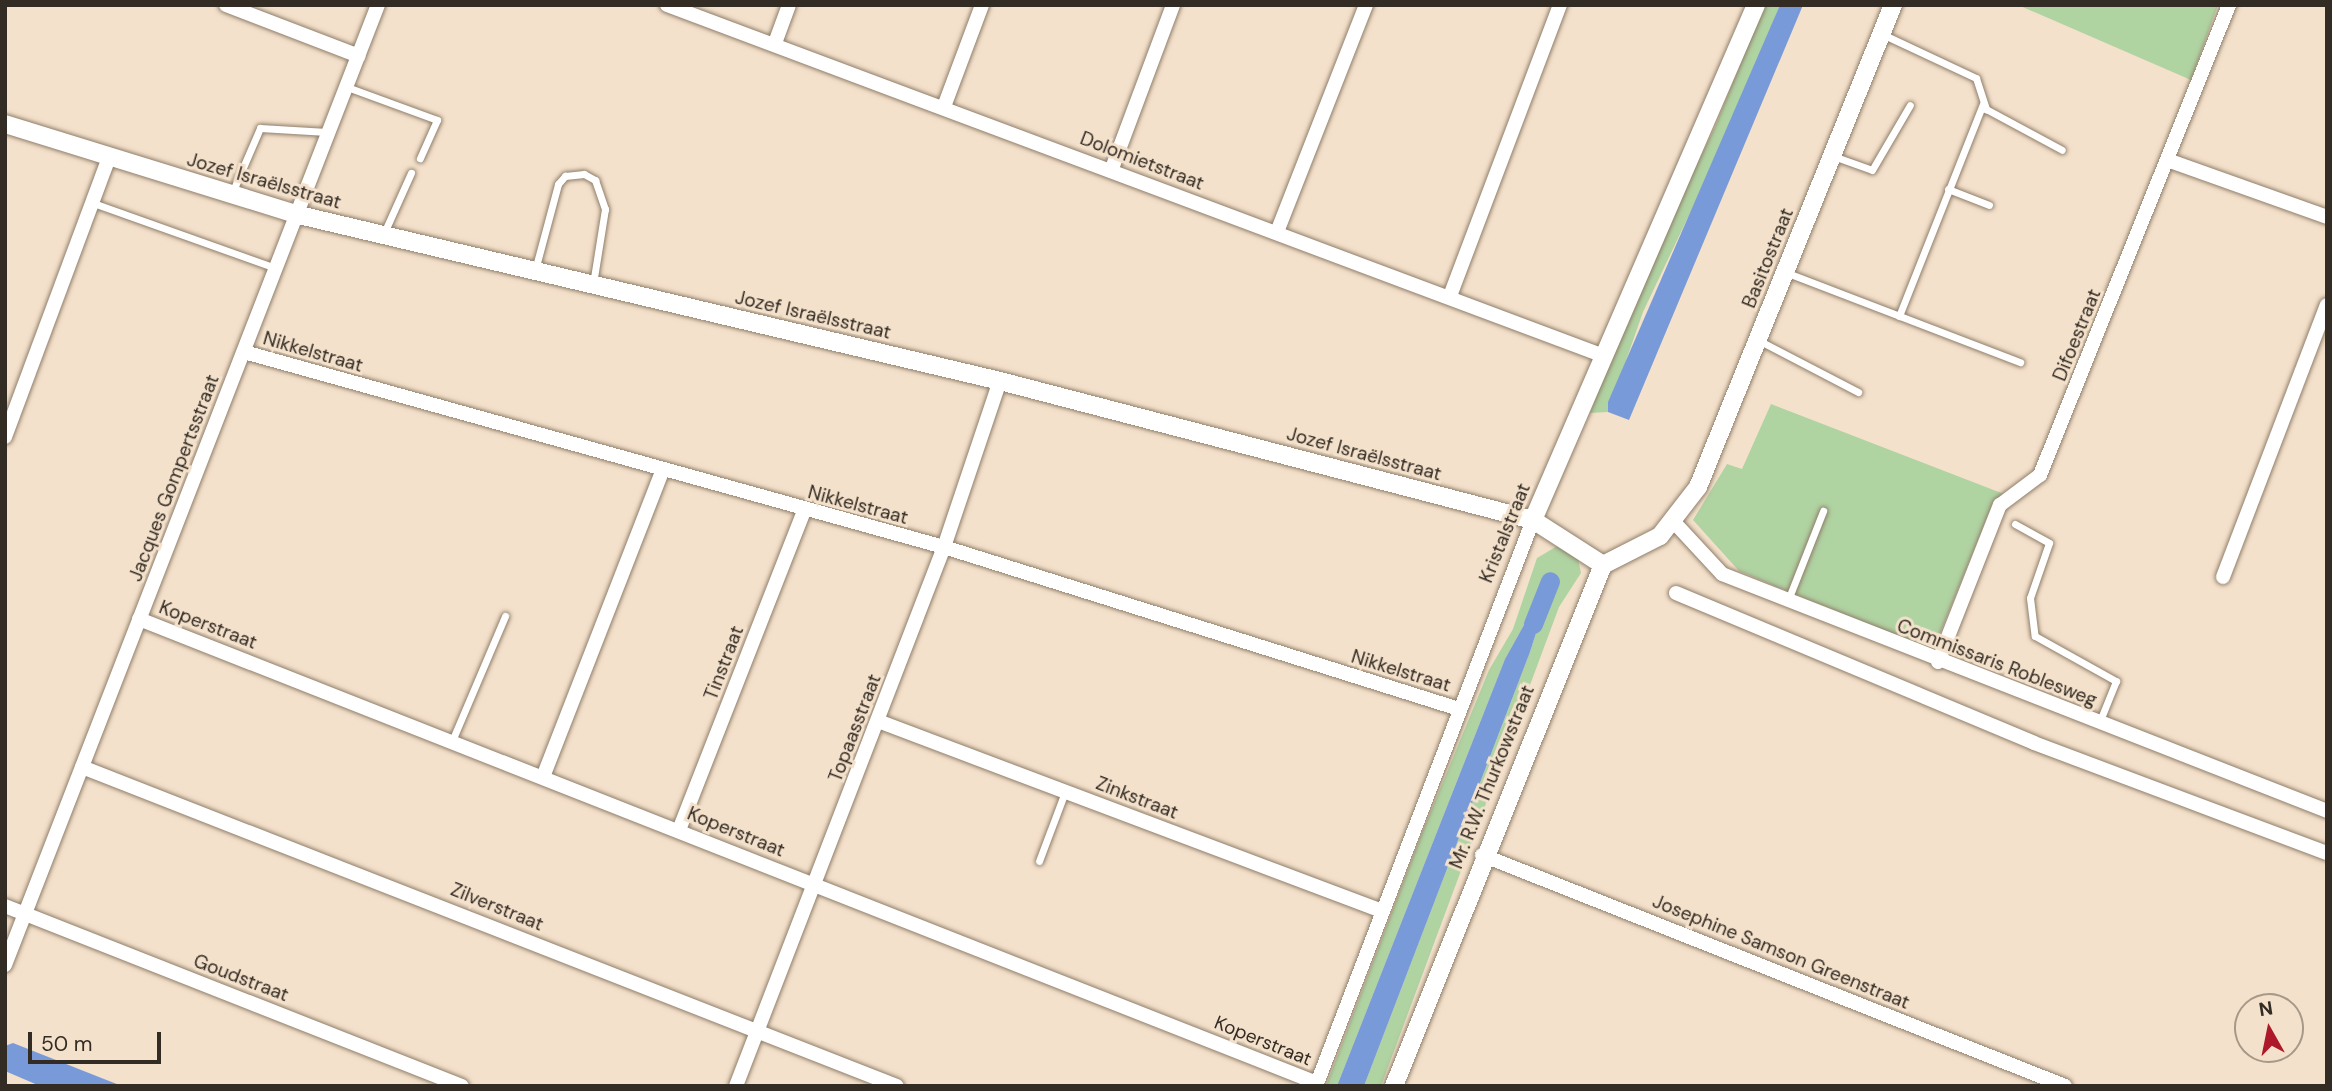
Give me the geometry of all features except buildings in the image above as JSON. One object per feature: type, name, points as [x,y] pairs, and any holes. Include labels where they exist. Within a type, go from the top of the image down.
[{"type":"street","points":[[226,5],[359,56]]},
{"type":"street","name":"Jacques Gompertsstraat","points":[[5,965],[299,215],[327,132],[378,5]]},
{"type":"street","name":"Dolomietstraat","points":[[667,5],[945,104],[1111,170],[1601,355]]},
{"type":"street","points":[[775,43],[789,5]]},
{"type":"street","points":[[945,104],[982,5]]},
{"type":"street","points":[[1111,170],[1173,5]]},
{"type":"street","points":[[1277,232],[1367,5]]},
{"type":"street","points":[[1450,296],[1560,5]]},
{"type":"street","name":"Kristalstraat","points":[[1317,1084],[1532,520],[1601,355],[1756,5]]},
{"type":"street","name":"Basitostraat","points":[[1673,521],[1698,486],[1893,5]]},
{"type":"street","name":"Difoestraat","points":[[1938,662],[2000,505],[2040,475],[2169,161],[2229,5]]},
{"type":"street","name":"Jozef Israëlsstraat","points":[[5,124],[299,215],[1000,381],[1532,520],[1603,565]]},
{"type":"street","points":[[5,437],[109,157]]},
{"type":"street","points":[[2169,161],[2327,218]]},
{"type":"street","points":[[2223,577],[2327,305]]},
{"type":"street","name":"Nikkelstraat","points":[[244,352],[804,511],[944,547],[1459,709]]},
{"type":"street","name":"Topaasstraat","points":[[736,1086],[944,547],[1000,381]]},
{"type":"street","points":[[543,777],[662,471]]},
{"type":"street","name":"Tinstraat","points":[[679,830],[804,511]]},
{"type":"street","points":[[1603,565],[1638,551],[1673,521]]},
{"type":"street","name":"Commissaris Roblesweg","points":[[1673,521],[1722,573],[1938,662],[2327,811]]},
{"type":"street","name":"Mr. R.W. Thurkowstraat","points":[[1394,1086],[1482,855],[1603,565]]},
{"type":"street","points":[[1676,593],[2034,743],[2327,853]]},
{"type":"street","name":"Koperstraat","points":[[139,619],[1317,1084]]},
{"type":"street","name":"Zinkstraat","points":[[878,720],[1382,911]]},
{"type":"street","name":"Zilverstraat","points":[[82,767],[897,1086]]},
{"type":"street","name":"Josephine Samson Greenstraat","points":[[1482,855],[2065,1086]]},
{"type":"street","name":"Goudstraat","points":[[5,906],[462,1086]]},
{"type":"lane","points":[[1882,34],[1976,78],[1983,104],[1899,316]]},
{"type":"lane","points":[[347,87],[437,120],[420,158]]},
{"type":"lane","points":[[1983,104],[2062,150]]},
{"type":"lane","points":[[1832,155],[1872,170],[1910,105]]},
{"type":"lane","points":[[232,194],[261,128],[327,132]]},
{"type":"lane","points":[[384,235],[411,173]]},
{"type":"lane","points":[[535,271],[558,184],[565,176],[584,174],[596,180],[605,209],[593,285]]},
{"type":"lane","points":[[1948,189],[1989,205]]},
{"type":"lane","points":[[92,202],[277,269]]},
{"type":"lane","points":[[1785,272],[2020,362]]},
{"type":"lane","points":[[1757,340],[1858,392]]},
{"type":"lane","points":[[1788,600],[1823,511]]},
{"type":"lane","points":[[2015,524],[2049,543],[2030,598],[2035,636],[2116,681],[2099,723]]},
{"type":"lane","points":[[452,741],[505,616]]},
{"type":"lane","points":[[1039,861],[1066,792]]},
{"type":"green space","points":[[1764,5],[1780,5],[1728,133],[1643,312],[1608,412],[1590,413],[1640,282],[1715,127]]},
{"type":"green space","points":[[2018,5],[2218,5],[2191,80]]},
{"type":"green space","points":[[1771,404],[2004,494],[1993,503],[1933,651],[1739,571],[1693,520],[1727,464],[1742,469]]},
{"type":"green space","points":[[1559,545],[1578,559],[1581,573],[1559,607],[1381,1086],[1364,1086],[1530,652],[1546,602],[1539,598],[1505,659],[1337,1086],[1326,1086],[1422,833],[1489,670],[1513,629],[1537,558]]},
{"type":"water","points":[[1780,5],[1803,5],[1629,420],[1608,412],[1608,402]]},
{"type":"water","points":[[1539,598],[1546,602],[1530,652],[1364,1086],[1337,1086],[1505,659]]},
{"type":"water","points":[[13,1043],[122,1086],[40,1086],[5,1071],[5,1046]]},
{"type":"waterway","points":[[1533,624],[1550,581]]}]
